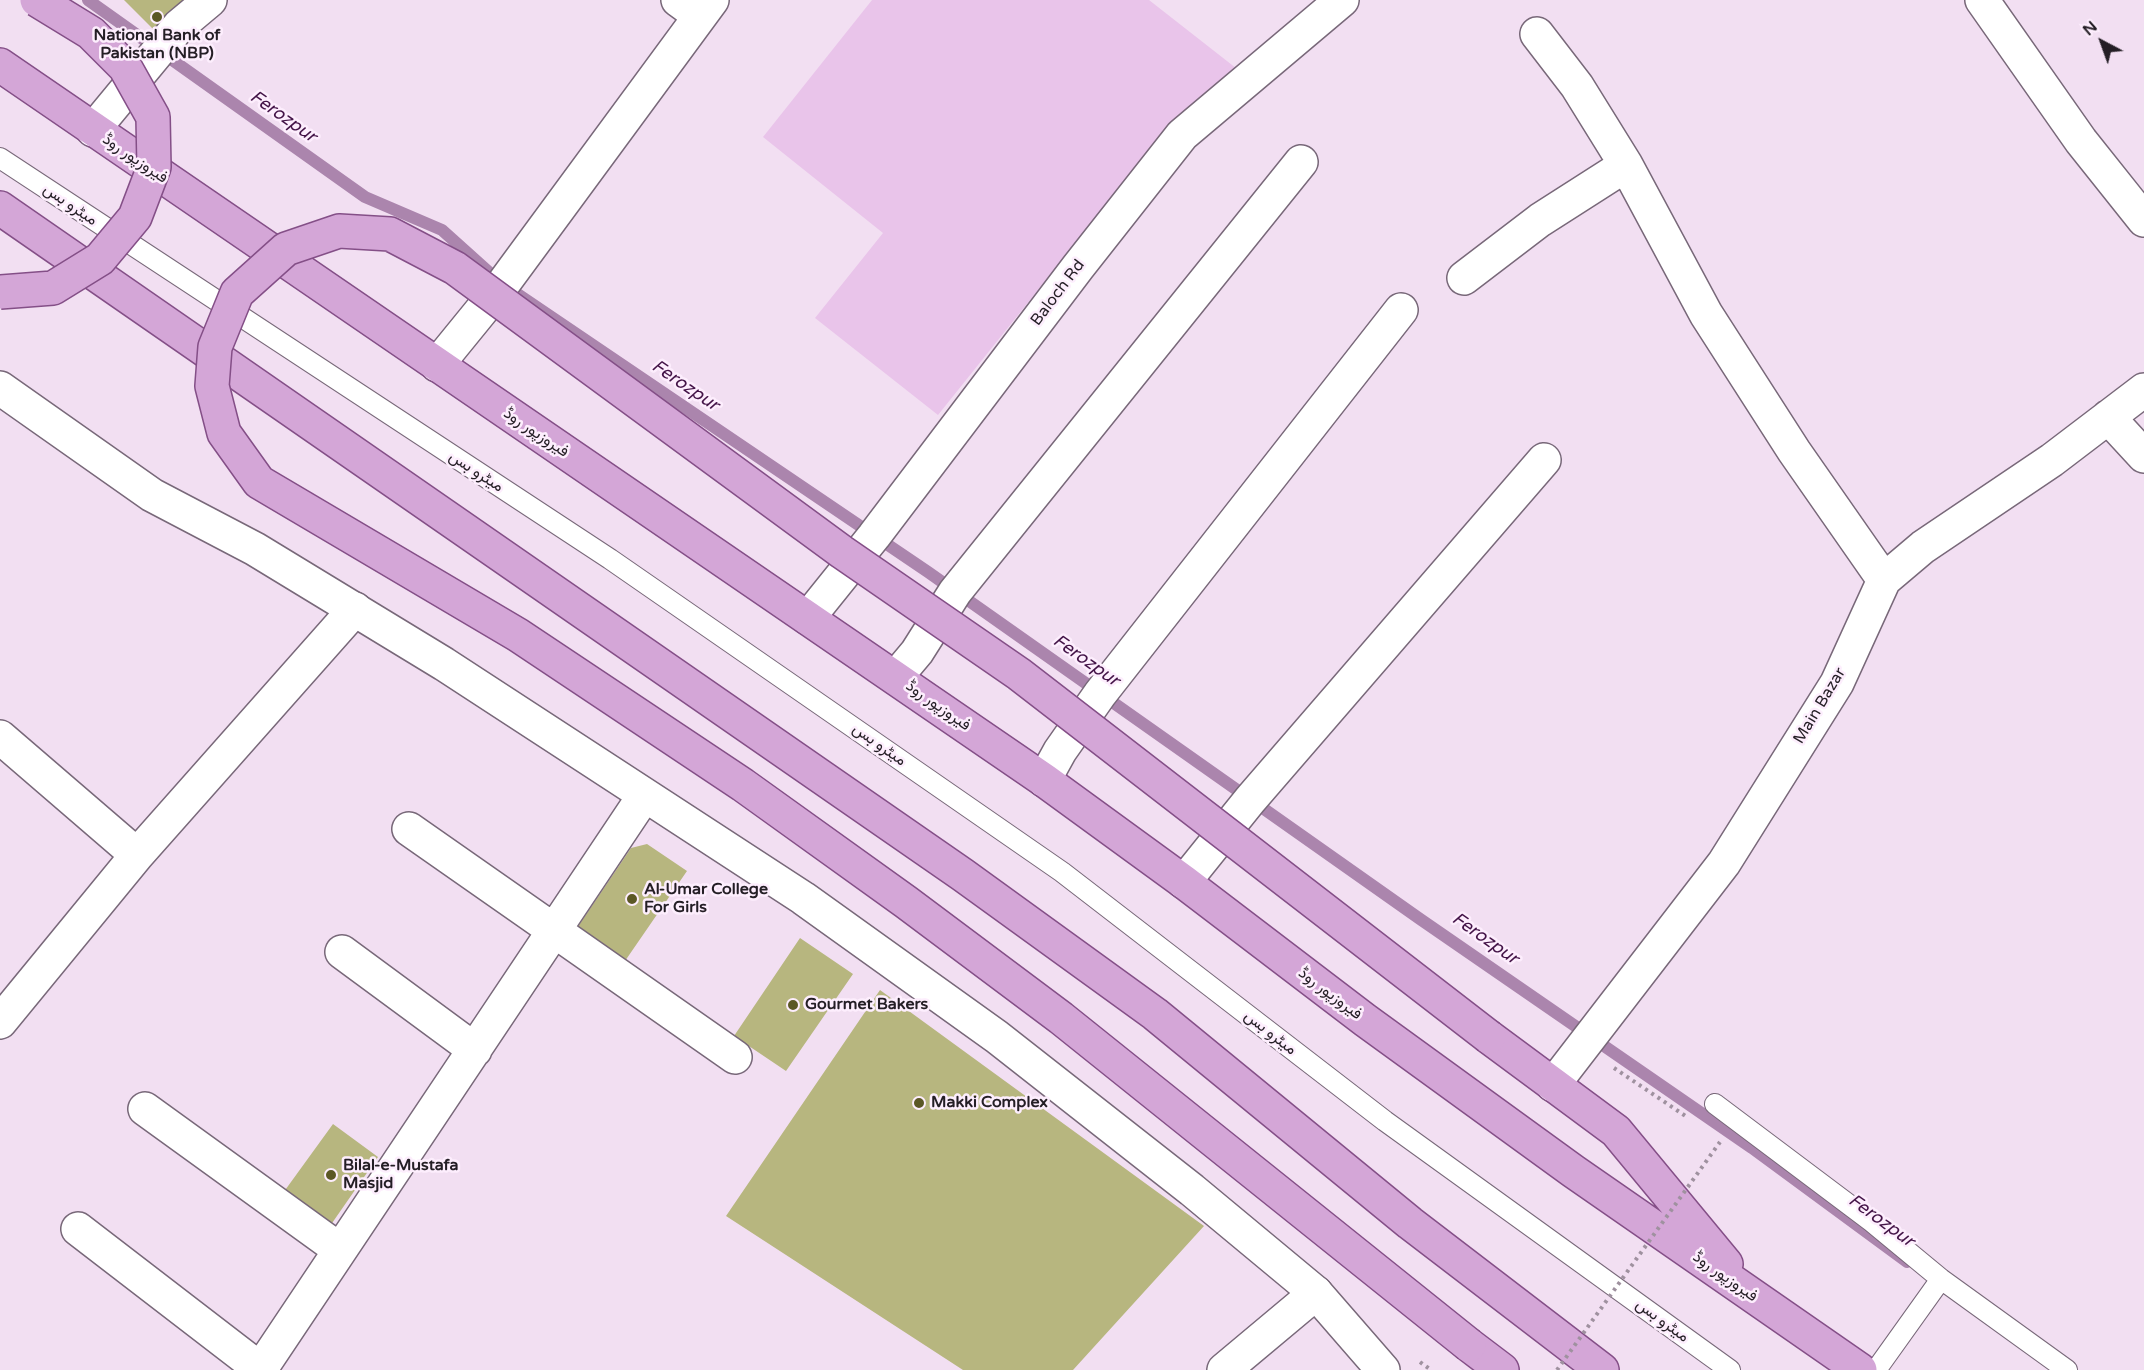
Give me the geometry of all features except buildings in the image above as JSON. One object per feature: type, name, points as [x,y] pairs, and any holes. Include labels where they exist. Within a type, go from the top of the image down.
[{"type":"main road","points":[[0,292],[53,288],[100,259],[135,217],[154,167],[153,117],[125,67],[91,33],[37,0]]},
{"type":"main road","name":"فیروزپور روڈ","points":[[0,65],[1044,780],[1184,882],[1365,1020],[1751,1296],[1860,1370]]},
{"type":"main road","points":[[0,208],[963,874],[1155,1014],[1410,1223],[1602,1370]]},
{"type":"main road","points":[[1502,1370],[1061,1018],[887,888],[743,785],[518,635],[259,482],[224,433],[212,386],[214,347],[237,293],[286,249],[339,231],[390,234],[454,268],[842,552],[1019,674],[1616,1131],[1751,1296]]},
{"type":"street","points":[[93,130],[179,26],[210,0]]},
{"type":"street","name":"Baloch Rd","points":[[808,618],[874,536],[1078,267],[1182,135],[1342,0]]},
{"type":"street","points":[[1982,0],[2081,141],[2144,220]]},
{"type":"street","points":[[437,366],[503,284],[697,6]]},
{"type":"street","points":[[1537,34],[1577,86],[1626,165],[1706,314],[1794,451],[1884,580]]},
{"type":"street","points":[[896,677],[917,652],[955,591],[1301,162]]},
{"type":"street","points":[[1464,278],[1540,220],[1626,165]]},
{"type":"street","points":[[1044,780],[1060,751],[1101,694],[1401,310]]},
{"type":"street","points":[[0,388],[152,495],[255,549],[444,664],[803,898],[997,1037],[1192,1190],[1316,1293],[1383,1370]]},
{"type":"street","name":"Main Bazar","points":[[1553,1085],[1724,863],[1836,683],[1884,580],[1923,547],[2052,460],[2144,390]]},
{"type":"street","points":[[2108,417],[2144,456]]},
{"type":"street","points":[[1184,882],[1250,800],[1544,460]]},
{"type":"street","points":[[0,1022],[137,855],[355,609]]},
{"type":"street","points":[[0,736],[137,855]]},
{"type":"street","points":[[78,1229],[260,1370],[644,796]]},
{"type":"street","points":[[409,829],[735,1057]]},
{"type":"street","points":[[342,952],[475,1050]]},
{"type":"street","points":[[144,1109],[340,1250]]},
{"type":"street","points":[[1224,1370],[1316,1293]]},
{"type":"lane","name":"میٹرو بس","points":[[0,158],[610,560],[1062,872],[1385,1121],[1730,1370]]},
{"type":"lane","points":[[1715,1104],[1872,1222],[1941,1279],[2067,1370]]},
{"type":"lane","points":[[1876,1370],[1941,1279]]},
{"type":"path","points":[[1557,1370],[1720,1142]]},
{"type":"path","points":[[1420,1362],[1431,1370]]},
{"type":"shaded area","points":[[872,0],[1149,0],[1241,72],[1179,114],[938,415],[815,318],[883,233],[763,137]]},
{"type":"waterway","name":"Ferozpur","points":[[88,0],[365,197],[442,230],[501,283]]},
{"type":"waterway","name":"Ferozpur","points":[[516,293],[928,572],[1420,919],[1752,1148],[1907,1262]]},
{"type":"place","name":"National Bank of Pakistan (NBP)","points":[[157,17]]},
{"type":"place","name":"Al-Umar College For Girls","points":[[632,899]]},
{"type":"place","name":"Gourmet Bakers","points":[[793,1005]]},
{"type":"place","name":"Makki Complex","points":[[919,1103]]},
{"type":"place","name":"Bilal-e-Mustafa Masjid","points":[[331,1175]]}]
